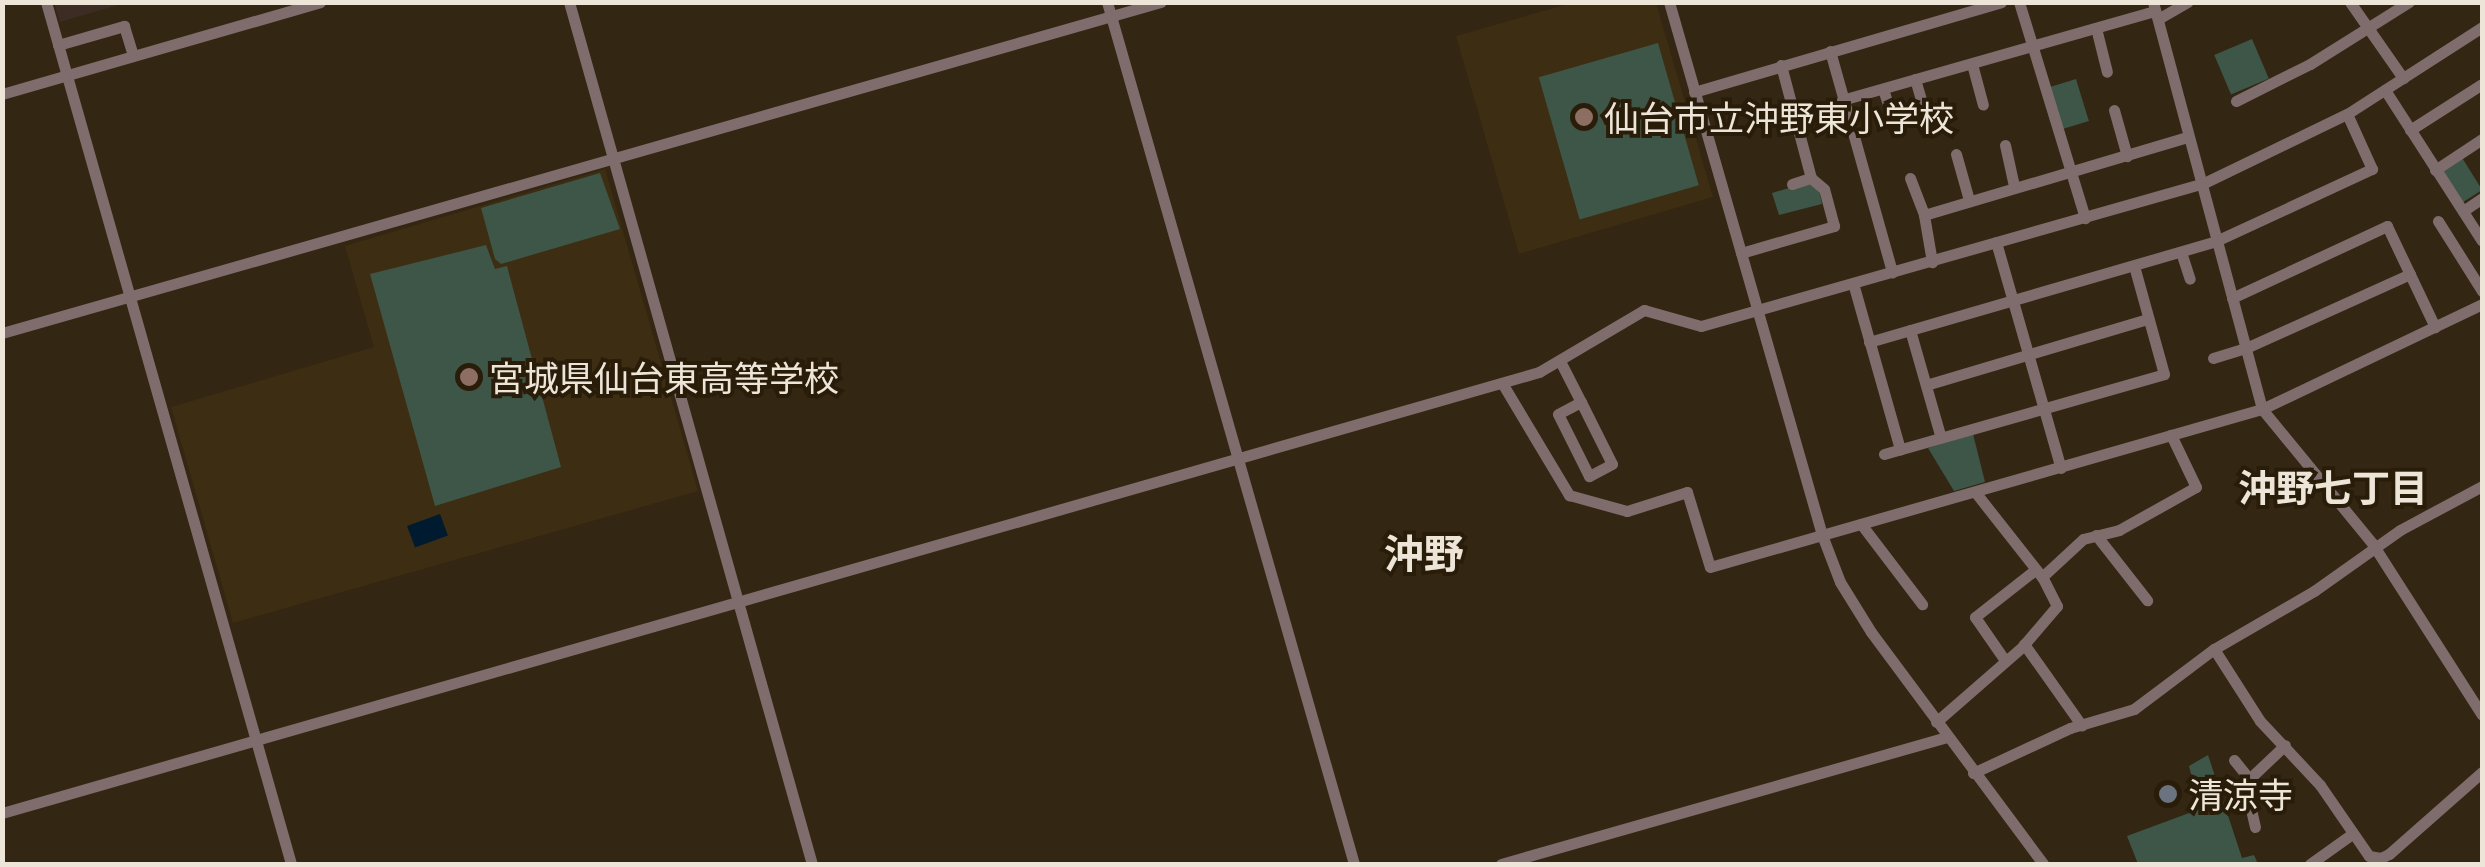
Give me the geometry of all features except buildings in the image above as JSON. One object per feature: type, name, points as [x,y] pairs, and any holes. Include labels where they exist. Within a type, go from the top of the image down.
[{"type":"street","points":[[46,2],[292,864]]},
{"type":"street","points":[[2,94],[320,2]]},
{"type":"street","points":[[568,2],[812,864]]},
{"type":"street","points":[[1108,2],[1354,864]]},
{"type":"street","points":[[2,333],[1161,2]]},
{"type":"street","points":[[1668,2],[1822,535],[1854,607],[2043,864]]},
{"type":"street","points":[[1694,92],[1830,51],[1951,8],[2001,2]]},
{"type":"street","points":[[2019,2],[2085,218]]},
{"type":"street","points":[[1842,100],[2188,2]]},
{"type":"street","points":[[2350,2],[2402,78]]},
{"type":"street","points":[[2236,100],[2367,30],[2409,2]]},
{"type":"street","points":[[2155,11],[2262,409],[2374,547],[2482,715]]},
{"type":"street","points":[[58,45],[124,26],[132,56]]},
{"type":"street","points":[[2,813],[1502,383],[1560,361],[1644,310],[1656,310],[1692,326],[1757,312],[2204,183],[2347,114],[2482,27]]},
{"type":"street","points":[[2096,28],[2108,72]]},
{"type":"street","points":[[1830,51],[1892,272]]},
{"type":"street","points":[[1972,64],[1983,105]]},
{"type":"street","points":[[1741,253],[1834,226],[1824,189],[1811,178],[1781,65]]},
{"type":"street","points":[[1915,80],[1927,120]]},
{"type":"street","points":[[2410,130],[2482,84]]},
{"type":"street","points":[[1883,89],[1893,120]]},
{"type":"street","points":[[2384,90],[2482,241]]},
{"type":"street","points":[[2114,110],[2127,156]]},
{"type":"street","points":[[1869,342],[2216,242],[2372,169],[2347,114]]},
{"type":"street","points":[[1924,215],[2188,137]]},
{"type":"street","points":[[2435,170],[2482,139]]},
{"type":"street","points":[[2005,145],[2014,186]]},
{"type":"street","points":[[1956,154],[1969,200]]},
{"type":"street","points":[[1792,184],[1811,178]]},
{"type":"street","points":[[1910,178],[1924,215],[1932,262]]},
{"type":"street","points":[[2463,210],[2482,198]]},
{"type":"street","points":[[2438,221],[2482,291]]},
{"type":"street","points":[[2232,298],[2387,226],[2435,327]]},
{"type":"street","points":[[1996,242],[2060,468]]},
{"type":"street","points":[[2182,252],[2190,279]]},
{"type":"street","points":[[1884,454],[2164,374],[2134,266]]},
{"type":"street","points":[[2213,358],[2246,348],[2410,274]]},
{"type":"street","points":[[1854,284],[1900,450]]},
{"type":"street","points":[[1502,383],[1569,495],[1627,511],[1687,492],[1710,567],[2262,409],[2481,307]]},
{"type":"street","points":[[1926,385],[2148,320]]},
{"type":"street","points":[[1910,330],[1941,438]]},
{"type":"street","points":[[1560,361],[1581,402],[1612,464],[1589,476],[1558,414],[1581,402]]},
{"type":"street","points":[[2004,659],[1975,618],[2078,542],[2118,530],[2196,488],[2171,435]]},
{"type":"street","points":[[1973,773],[2082,726],[2134,709],[2214,649],[2314,592],[2374,547],[2482,486]]},
{"type":"street","points":[[1936,722],[2024,644],[2058,606],[1976,493]]},
{"type":"street","points":[[1861,524],[1922,604]]},
{"type":"street","points":[[2096,535],[2147,600]]},
{"type":"street","points":[[2024,644],[2082,726]]},
{"type":"street","points":[[2214,649],[2260,721],[2320,785],[2369,856],[2381,858],[2482,772]]},
{"type":"street","points":[[1501,864],[1947,737]]},
{"type":"street","points":[[2256,826],[2245,782],[2285,744]]},
{"type":"street","points":[[2234,760],[2248,776]]},
{"type":"street","points":[[2310,864],[2352,834]]},
{"type":"shaded area","points":[[54,2],[125,3],[60,22]]},
{"type":"shaded area","name":"仙台市立沖野東小学校","points":[[1571,3],[1656,3],[1713,197],[1519,254],[1456,36]]},
{"type":"shaded area","name":"宮城県仙台東高等学校","points":[[605,169],[698,491],[233,623],[171,407],[374,347],[345,246]]},
{"type":"green space","points":[[2252,39],[2269,79],[2231,95],[2214,55]]},
{"type":"green space","points":[[1658,43],[1699,185],[1580,219],[1539,77]]},
{"type":"green space","points":[[2076,79],[2089,121],[2061,130],[2048,87]]},
{"type":"green space","points":[[2461,156],[2482,190],[2461,203],[2440,169]]},
{"type":"green space","points":[[600,173],[620,229],[501,264],[495,259],[481,208]]},
{"type":"green space","points":[[1809,182],[1819,190],[1822,204],[1779,215],[1772,193]]},
{"type":"green space","points":[[486,245],[495,269],[507,266],[561,467],[435,506],[370,274]]},
{"type":"green space","points":[[1973,434],[1985,482],[1954,491],[1928,448]]},
{"type":"green space","points":[[2208,755],[2242,858],[2254,855],[2258,864],[2138,864],[2127,836],[2200,809],[2189,766]]},
{"type":"water","points":[[440,514],[448,536],[415,548],[407,526]]},
{"type":"place","name":"仙台市立沖野東小学校","points":[[1584,117]]},
{"type":"place","name":"宮城県仙台東高等学校","points":[[469,377]]},
{"type":"place","name":"清涼寺","points":[[2168,794]]},
{"type":"district","name":"沖野七丁目","points":[[2333,488]]},
{"type":"district","name":"沖野","points":[[1424,552]]}]
